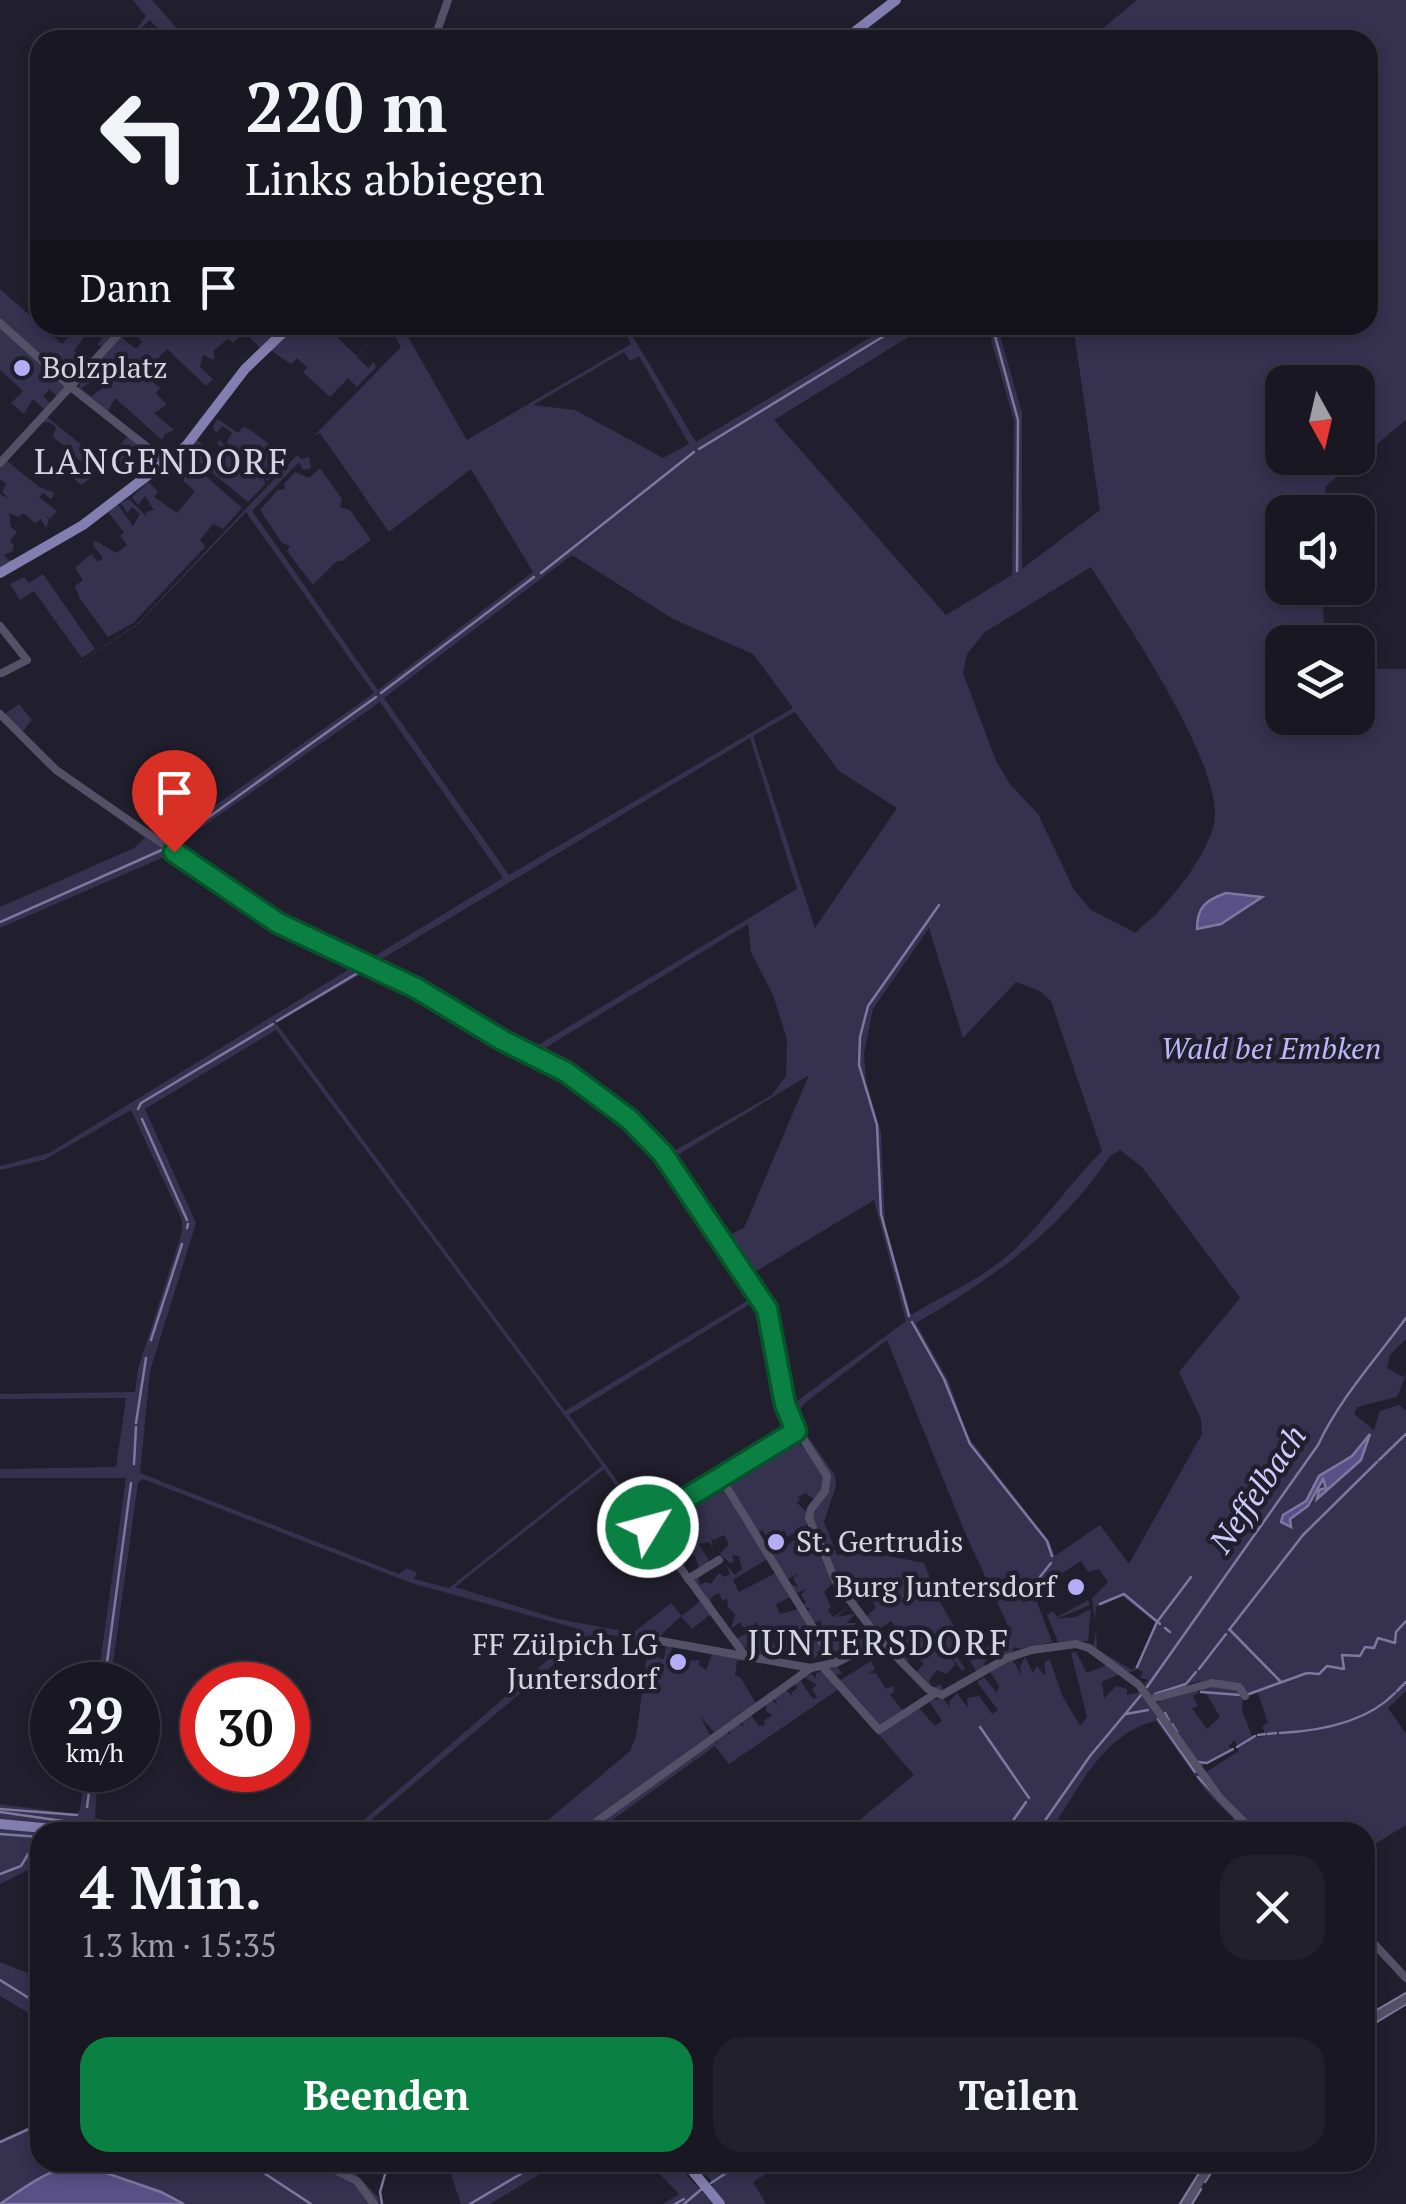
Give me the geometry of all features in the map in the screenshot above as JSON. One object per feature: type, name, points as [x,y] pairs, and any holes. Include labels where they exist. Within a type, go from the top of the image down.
[{"type":"main road","points":[[857,30],[896,0]]},
{"type":"main road","points":[[0,572],[80,528],[166,462],[192,440],[249,365],[280,335]]},
{"type":"main road","points":[[0,1824],[30,1827]]},
{"type":"main road","points":[[693,2172],[720,2204]]},
{"type":"street","points":[[438,30],[448,0]]},
{"type":"street","points":[[0,323],[72,388],[166,462]]},
{"type":"street","points":[[0,463],[118,335]]},
{"type":"street","points":[[0,626],[27,660],[2,673]]},
{"type":"street","points":[[0,714],[56,770],[268,916],[416,988],[502,1040],[566,1072],[629,1119],[663,1154],[767,1309],[785,1404],[796,1431],[828,1479],[825,1492],[810,1510],[810,1526],[840,1588],[880,1640],[936,1694]]},
{"type":"street","points":[[746,1657],[649,1529],[648,1522],[796,1431]]},
{"type":"street","points":[[721,1478],[835,1663]]},
{"type":"street","points":[[688,1578],[719,1560]]},
{"type":"street","points":[[655,1640],[812,1668],[835,1663],[880,1640]]},
{"type":"street","points":[[822,1666],[880,1730],[936,1694],[948,1693],[1012,1656],[1042,1647],[1076,1644],[1089,1648],[1131,1678],[1151,1700],[1220,1798],[1244,1822]]},
{"type":"street","points":[[596,1822],[812,1668]]},
{"type":"street","points":[[1151,1700],[1212,1683],[1236,1686],[1245,1695]]},
{"type":"street","points":[[1375,1945],[1406,1978]]},
{"type":"street","points":[[1375,2017],[1406,1998]]},
{"type":"street","points":[[338,2172],[357,2182],[374,2204]]},
{"type":"street","points":[[1186,2204],[1206,2172]]},
{"type":"green space","points":[[133,0],[152,0],[178,30],[159,30],[150,20],[136,30],[146,16]]},
{"type":"green space","name":"Wald bei Embken","points":[[1137,0],[1406,0],[1406,420],[1375,446],[1375,365],[1265,365],[1265,475],[1339,475],[1326,486],[1325,495],[1265,495],[1265,605],[1323,605],[1324,625],[1265,625],[1265,735],[1375,735],[1375,669],[1406,669],[1406,1339],[1390,1355],[1387,1368],[1403,1377],[1406,1374],[1397,1397],[1357,1407],[1354,1414],[1374,1430],[1380,1411],[1399,1405],[1406,1411],[1406,1691],[1388,1708],[1406,1734],[1406,1825],[1375,1844],[1375,1822],[1247,1822],[1203,1774],[1239,1751],[1235,1740],[1228,1746],[1234,1751],[1199,1767],[1157,1704],[1163,1697],[1197,1689],[1199,1693],[1193,1696],[1198,1706],[1192,1708],[1207,1729],[1220,1717],[1206,1693],[1201,1693],[1201,1686],[1228,1684],[1191,1683],[1171,1692],[1150,1694],[1144,1684],[1148,1680],[1140,1678],[1143,1672],[1138,1669],[1128,1673],[1093,1648],[1096,1631],[1097,1649],[1132,1670],[1144,1656],[1155,1622],[1122,1596],[1096,1607],[1095,1621],[1092,1598],[1108,1582],[1099,1569],[1088,1572],[1081,1561],[1042,1586],[1046,1596],[1035,1597],[1052,1642],[1014,1647],[1012,1654],[1003,1657],[995,1645],[997,1652],[984,1663],[986,1667],[991,1664],[978,1674],[963,1649],[956,1655],[965,1669],[962,1671],[951,1657],[955,1665],[946,1674],[937,1670],[929,1681],[933,1688],[930,1687],[916,1672],[924,1664],[915,1655],[907,1662],[894,1647],[906,1639],[904,1635],[892,1644],[887,1642],[899,1633],[891,1621],[877,1631],[866,1617],[876,1607],[872,1601],[884,1590],[875,1590],[854,1604],[857,1593],[852,1595],[845,1579],[839,1582],[811,1515],[826,1494],[830,1479],[792,1420],[771,1314],[748,1276],[751,1270],[744,1270],[667,1155],[772,1095],[786,1076],[787,1039],[773,995],[751,952],[748,924],[537,1053],[561,1068],[504,1040],[368,960],[289,928],[65,776],[3,715],[19,704],[32,720],[22,732],[61,769],[165,841],[374,693],[246,512],[137,625],[33,695],[137,624],[297,455],[301,459],[309,457],[311,468],[303,470],[299,462],[252,511],[378,690],[533,572],[471,469],[389,532],[320,433],[314,436],[401,347],[394,335],[407,335],[467,440],[631,344],[626,335],[632,335],[696,442],[874,335],[912,335],[774,420],[946,615],[1012,575],[1014,421],[990,335],[1000,335],[1022,413],[1022,569],[1100,510],[1074,335],[1378,335],[1378,30],[1101,30]],"holes":[[[624,352],[630,361],[639,356],[689,444],[663,458],[575,410],[533,405]],[[572,555],[673,619],[753,654],[793,708],[509,875],[384,698]],[[1091,567],[1148,657],[1206,771],[1214,803],[1213,828],[1182,883],[1136,933],[1091,910],[1074,890],[1038,814],[1010,784],[996,761],[963,673],[967,654],[985,632]],[[380,702],[503,878],[368,960],[276,917],[174,847]],[[795,712],[839,771],[897,808],[815,928],[753,736]],[[750,738],[797,889],[530,1050],[375,963]],[[1226,893],[1261,898],[1221,924],[1198,929],[1201,910]],[[929,928],[963,1038],[1016,982],[1040,991],[1051,1001],[1102,1151],[1006,1257],[911,1315],[885,1224],[881,1132],[866,1081],[864,1054],[873,1009]],[[809,1075],[744,1228],[725,1237],[671,1159]],[[1120,1150],[1143,1168],[1240,1298],[1179,1372],[1201,1419],[1202,1434],[1129,1564],[1100,1525],[1055,1556],[1049,1541],[969,1438],[948,1380],[916,1323],[1023,1251],[1070,1207],[1110,1156]],[[874,1200],[906,1321],[790,1406],[772,1313],[750,1275]],[[887,1340],[966,1535],[1012,1634],[970,1655],[939,1600],[924,1563],[864,1551],[837,1555],[824,1522],[836,1486],[835,1475],[794,1417],[805,1403]],[[1370,1435],[1361,1460],[1317,1499],[1319,1490],[1326,1489],[1323,1479],[1308,1506],[1290,1519],[1290,1527],[1281,1522],[1284,1515],[1306,1501],[1319,1476],[1352,1456]],[[1228,1684],[1240,1686],[1247,1696],[1258,1693],[1268,1723],[1262,1726],[1265,1733],[1261,1737],[1252,1736],[1242,1710],[1243,1692]]]},
{"type":"green space","points":[[0,289],[30,316],[30,335],[52,335],[62,344],[70,335],[93,335],[85,336],[74,351],[92,362],[71,384],[0,322]]},
{"type":"green space","points":[[0,325],[68,386],[59,398],[49,389],[43,396],[52,405],[46,411],[33,399],[24,414],[11,403],[23,391],[0,370]]},
{"type":"green space","points":[[113,335],[103,346],[97,345],[104,336]]},
{"type":"green space","points":[[137,335],[242,335],[233,343],[228,339],[214,350],[214,360],[203,355],[200,367],[213,379],[206,386],[167,349],[143,374],[160,388],[156,393],[167,405],[154,413],[174,430],[162,440],[115,398],[107,413],[78,388],[84,377],[91,382],[81,388],[91,396],[103,388],[87,374],[91,369],[106,381],[111,374],[99,360],[120,336],[136,349],[142,342]]},
{"type":"green space","points":[[248,335],[276,335],[261,349]]},
{"type":"green space","points":[[285,335],[334,335],[357,356],[377,335],[357,357],[368,368],[374,362],[376,367],[357,387],[348,378],[330,397],[303,372],[307,367],[297,358],[291,364],[269,349]]},
{"type":"green space","points":[[47,417],[104,463],[128,436],[139,444],[127,457],[130,460],[113,471],[104,466],[99,474],[76,458],[72,464],[91,478],[81,485],[63,469],[75,454],[53,437],[56,427],[43,423]]},
{"type":"green space","points":[[218,419],[238,433],[243,427],[249,429],[289,459],[268,481],[264,478],[265,484],[248,502],[186,451],[197,440],[220,457],[224,453],[219,440],[229,448],[227,441],[232,433],[222,426],[216,434],[213,426]]},
{"type":"green space","points":[[6,460],[39,487],[55,493],[51,499],[43,493],[39,497],[57,511],[50,519],[45,515],[49,520],[46,528],[41,519],[35,523],[23,513],[19,517],[9,513],[11,527],[17,532],[10,541],[14,546],[12,552],[4,554],[8,560],[15,560],[0,567],[0,494],[10,500],[2,492],[6,484],[0,479],[0,466]]},
{"type":"green space","points":[[190,462],[242,508],[223,529],[213,524],[200,540],[205,547],[133,623],[108,637],[80,599],[75,586],[83,580],[75,568],[91,554],[98,562],[103,558],[93,545],[94,540],[117,553],[127,545],[120,536],[124,532],[108,512],[118,505],[133,526],[140,514],[132,507],[127,513],[121,503],[129,499],[147,517],[146,512],[154,510],[145,496],[138,505],[132,497],[148,482],[158,491],[154,497],[177,513],[195,491],[183,481]]},
{"type":"green space","points":[[320,468],[342,499],[340,507],[350,510],[371,540],[337,561],[313,585],[287,551],[290,546],[282,543],[260,510],[278,490],[285,489],[284,484],[295,472],[309,478]]},
{"type":"green space","points":[[43,574],[95,649],[82,658],[34,591],[20,600],[10,584],[24,577],[29,583]]},
{"type":"green space","points":[[0,716],[57,773],[270,920],[362,967],[371,967],[410,986],[499,1041],[562,1072],[617,1110],[648,1140],[660,1157],[624,1120],[591,1094],[370,969],[276,1023],[565,1411],[755,1296],[752,1290],[765,1309],[766,1315],[755,1301],[569,1415],[645,1519],[785,1435],[774,1357],[789,1433],[649,1520],[647,1528],[676,1566],[670,1564],[604,1469],[455,1587],[558,1619],[633,1633],[671,1603],[682,1616],[701,1600],[711,1614],[692,1629],[681,1616],[654,1642],[661,1644],[659,1658],[664,1659],[666,1645],[672,1646],[669,1667],[679,1672],[683,1656],[687,1661],[699,1660],[706,1670],[712,1654],[744,1660],[737,1661],[735,1676],[740,1677],[756,1703],[714,1732],[700,1716],[710,1735],[592,1822],[546,1822],[630,1751],[636,1736],[649,1642],[599,1633],[585,1638],[369,1822],[362,1822],[580,1632],[411,1583],[143,1479],[138,1483],[113,1662],[100,1662],[126,1478],[0,1478],[0,1469],[116,1467],[126,1398],[0,1399],[0,1394],[135,1392],[138,1369],[182,1232],[182,1220],[131,1110],[44,1160],[0,1170],[0,1166],[49,1153],[356,965],[270,923],[171,854],[0,928],[0,907],[134,848],[145,838],[48,768]],"holes":[[[276,1030],[602,1466],[449,1588],[414,1579],[417,1573],[407,1568],[399,1574],[140,1473],[150,1371],[196,1223],[145,1109]]]},
{"type":"green space","points":[[573,1077],[625,1110],[667,1155],[624,1112]]},
{"type":"green space","points":[[795,1437],[825,1475],[824,1490],[815,1500],[806,1493],[796,1498],[801,1498],[797,1503],[807,1512],[806,1527],[787,1537],[784,1530],[768,1539],[762,1530],[757,1533],[726,1478]]},
{"type":"green space","points":[[719,1481],[769,1558],[733,1580],[739,1592],[776,1573],[791,1597],[776,1604],[780,1614],[798,1609],[830,1659],[825,1659],[822,1652],[813,1659],[804,1645],[804,1652],[792,1646],[796,1658],[791,1658],[770,1628],[776,1647],[769,1650],[771,1655],[767,1658],[747,1653],[756,1648],[752,1643],[743,1649],[735,1639],[759,1628],[757,1622],[743,1627],[740,1622],[731,1629],[735,1614],[728,1607],[727,1598],[723,1601],[718,1593],[711,1598],[712,1607],[693,1583],[698,1576],[700,1585],[711,1584],[719,1573],[725,1577],[730,1574],[726,1565],[735,1575],[742,1569],[739,1556],[732,1555],[734,1562],[730,1563],[720,1554],[729,1544],[724,1535],[711,1538],[713,1548],[709,1542],[699,1544],[710,1563],[693,1573],[699,1568],[694,1554],[680,1561],[684,1569],[652,1530],[651,1521]]},
{"type":"green space","points":[[807,1529],[833,1583],[824,1592],[831,1606],[828,1610],[833,1617],[849,1607],[836,1617],[855,1614],[846,1623],[856,1623],[852,1631],[857,1635],[853,1638],[855,1642],[868,1634],[870,1637],[855,1650],[847,1647],[832,1654],[822,1636],[826,1636],[827,1628],[821,1627],[821,1620],[813,1623],[806,1613],[810,1609],[801,1605],[806,1603],[801,1595],[806,1589],[795,1594],[789,1583],[798,1587],[793,1578],[799,1573],[786,1580],[767,1548],[789,1544]]},
{"type":"green space","points":[[1088,1600],[1090,1605],[1056,1619],[1076,1617],[1091,1609],[1088,1641],[1058,1642],[1047,1615],[1053,1611],[1057,1617]]},
{"type":"green space","points":[[1076,1652],[1087,1673],[1107,1665],[1119,1674],[1102,1682],[1104,1698],[1116,1686],[1127,1689],[1127,1695],[1141,1692],[1190,1761],[1243,1822],[1236,1822],[1206,1791],[1156,1721],[1121,1737],[1107,1750],[1056,1822],[857,1822],[914,1775],[839,1689],[729,1764],[715,1746],[608,1822],[608,1817],[713,1739],[717,1744],[716,1738],[726,1732],[731,1735],[729,1730],[738,1723],[744,1726],[741,1721],[751,1715],[759,1726],[765,1725],[764,1721],[772,1715],[766,1711],[766,1704],[772,1700],[778,1706],[774,1698],[786,1690],[793,1697],[791,1693],[800,1680],[813,1699],[817,1697],[812,1689],[817,1685],[804,1677],[812,1674],[816,1679],[816,1673],[837,1666],[842,1674],[833,1675],[839,1681],[871,1661],[875,1669],[868,1674],[876,1673],[886,1689],[892,1686],[895,1690],[890,1695],[907,1716],[919,1708],[935,1726],[942,1721],[929,1701],[943,1698],[950,1708],[949,1702],[957,1693],[968,1708],[967,1698],[979,1696],[992,1714],[998,1710],[977,1682],[984,1677],[997,1693],[999,1686],[990,1672],[1012,1659],[1022,1676],[1020,1667],[1025,1657],[1033,1673],[1037,1666],[1045,1676],[1045,1661],[1050,1660],[1062,1695],[1080,1726],[1087,1717],[1071,1653]]},
{"type":"green space","points":[[82,1792],[97,1792],[95,1818],[115,1822],[0,1819],[0,1804],[76,1814]]},
{"type":"green space","points":[[0,1829],[30,1831],[30,1869],[0,1884]]},
{"type":"green space","points":[[0,1962],[30,1974],[30,2014],[0,1996]]},
{"type":"green space","points":[[30,2126],[30,2172],[362,2172],[357,2175],[379,2198],[379,2204],[0,2204],[0,2140]]},
{"type":"green space","points":[[450,2172],[544,2172],[490,2204],[461,2204]]},
{"type":"green space","points":[[658,2172],[684,2172],[714,2204],[663,2204],[679,2194]]},
{"type":"green space","points":[[702,2172],[769,2172],[753,2182],[766,2204],[726,2204],[711,2186],[714,2183]]},
{"type":"shaded area","points":[[1226,893],[1262,897],[1221,924],[1197,929],[1204,905]]},
{"type":"shaded area","points":[[1370,1434],[1361,1460],[1317,1499],[1319,1490],[1326,1488],[1323,1479],[1308,1506],[1290,1519],[1291,1527],[1281,1522],[1283,1515],[1306,1501],[1319,1476],[1352,1456]]},
{"type":"shaded area","points":[[103,2172],[184,2204],[0,2204],[47,2174]]},
{"type":"waterway","points":[[699,449],[886,335]]},
{"type":"waterway","points":[[995,335],[1018,420],[1017,571]]},
{"type":"waterway","points":[[541,573],[694,452]]},
{"type":"waterway","points":[[381,693],[534,577]]},
{"type":"waterway","points":[[170,845],[376,697]]},
{"type":"waterway","points":[[0,922],[164,849]]},
{"type":"waterway","points":[[909,1316],[881,1214],[877,1125],[859,1065],[860,1037],[868,1006],[939,905]]},
{"type":"waterway","points":[[277,1021],[366,968]]},
{"type":"waterway","points":[[138,1109],[141,1103],[273,1024]]},
{"type":"waterway","points":[[142,1119],[187,1220]]},
{"type":"waterway","points":[[187,1228],[188,1224]]},
{"type":"waterway","points":[[151,1340],[182,1244]]},
{"type":"waterway","name":"Neffelbach","points":[[1147,1687],[1318,1445],[1348,1395],[1406,1318]]},
{"type":"waterway","points":[[912,1322],[944,1379],[970,1444],[1047,1541],[1052,1556]]},
{"type":"waterway","points":[[136,1423],[146,1358]]},
{"type":"waterway","points":[[134,1464],[136,1427]]},
{"type":"waterway","points":[[1379,1460],[1406,1434]]},
{"type":"waterway","points":[[1229,1630],[1303,1535],[1377,1462]]},
{"type":"waterway","points":[[107,1662],[131,1483]]},
{"type":"waterway","points":[[1040,1590],[1039,1578],[1051,1563]]},
{"type":"waterway","points":[[1137,1667],[1157,1622],[1191,1577]]},
{"type":"waterway","points":[[1100,1604],[1124,1594],[1160,1624]]},
{"type":"waterway","points":[[1249,1694],[1307,1673],[1319,1674],[1327,1666],[1344,1669],[1342,1655],[1360,1656],[1365,1647],[1374,1648],[1378,1638],[1395,1643],[1396,1632],[1406,1621]]},
{"type":"waterway","points":[[1165,1628],[1170,1632]]},
{"type":"waterway","points":[[1230,1630],[1280,1681]]},
{"type":"waterway","points":[[1199,1669],[1226,1634]]},
{"type":"waterway","points":[[1155,1694],[1186,1684],[1196,1672]]},
{"type":"waterway","points":[[1397,1691],[1406,1682]]},
{"type":"waterway","points":[[1201,1692],[1241,1695]]},
{"type":"waterway","points":[[1280,1733],[1357,1718],[1395,1693]]},
{"type":"waterway","name":"Neffelbach","points":[[1044,1822],[1090,1756],[1141,1695]]},
{"type":"waterway","points":[[1126,1714],[1148,1710]]},
{"type":"waterway","points":[[1165,1713],[1169,1720]]},
{"type":"waterway","points":[[1158,1719],[1195,1772]]},
{"type":"waterway","points":[[1172,1724],[1177,1732]]},
{"type":"waterway","points":[[980,1727],[1029,1798]]},
{"type":"waterway","points":[[1268,1734],[1276,1733]]},
{"type":"waterway","points":[[1258,1735],[1265,1734]]},
{"type":"waterway","points":[[1237,1747],[1255,1736]]},
{"type":"waterway","points":[[1198,1762],[1207,1763],[1233,1749]]},
{"type":"waterway","points":[[1198,1777],[1240,1822]]},
{"type":"waterway","points":[[87,1807],[89,1792]]},
{"type":"waterway","points":[[1012,1822],[1026,1802]]},
{"type":"waterway","points":[[0,1809],[77,1815]]},
{"type":"waterway","points":[[0,1812],[70,1822]]},
{"type":"waterway","points":[[0,1834],[30,1836]]},
{"type":"waterway","points":[[0,1874],[21,1866],[30,1851]]},
{"type":"waterway","points":[[0,1980],[30,1999]]},
{"type":"waterway","points":[[1375,2011],[1406,1993]]},
{"type":"waterway","points":[[1375,2023],[1406,2004]]},
{"type":"waterway","points":[[0,2142],[30,2128]]},
{"type":"waterway","points":[[262,2172],[311,2204]]},
{"type":"waterway","points":[[382,2204],[380,2192],[386,2172]]},
{"type":"waterway","points":[[470,2204],[524,2172]]},
{"type":"waterway","name":"Neffelbach","points":[[711,2183],[728,2172]]},
{"type":"waterway","points":[[1180,2204],[1200,2172]]},
{"type":"waterway","points":[[1205,2182],[1212,2172]]},
{"type":"waterway","name":"Neffelbach","points":[[684,2204],[704,2187]]},
{"type":"waterway","points":[[1192,2204],[1201,2189]]},
{"type":"waterway","points":[[675,2204],[684,2199]]},
{"type":"place","name":"Bolzplatz","points":[[22,368]]},
{"type":"place","name":"St. Gertrudis","points":[[776,1542]]},
{"type":"place","name":"Burg Juntersdorf","points":[[1076,1587]]},
{"type":"place","name":"FF Zülpich LG Juntersdorf","points":[[678,1662]]},
{"type":"district","name":"LANGENDORF","points":[[162,462]]},
{"type":"district","name":"JUNTERSDORF","points":[[879,1643]]},
{"type":"route","points":[[174,852],[278,923],[402,980],[502,1040],[566,1072],[629,1119],[658,1148],[683,1182],[769,1312],[785,1404],[796,1431],[651,1520],[648,1527]]}]
